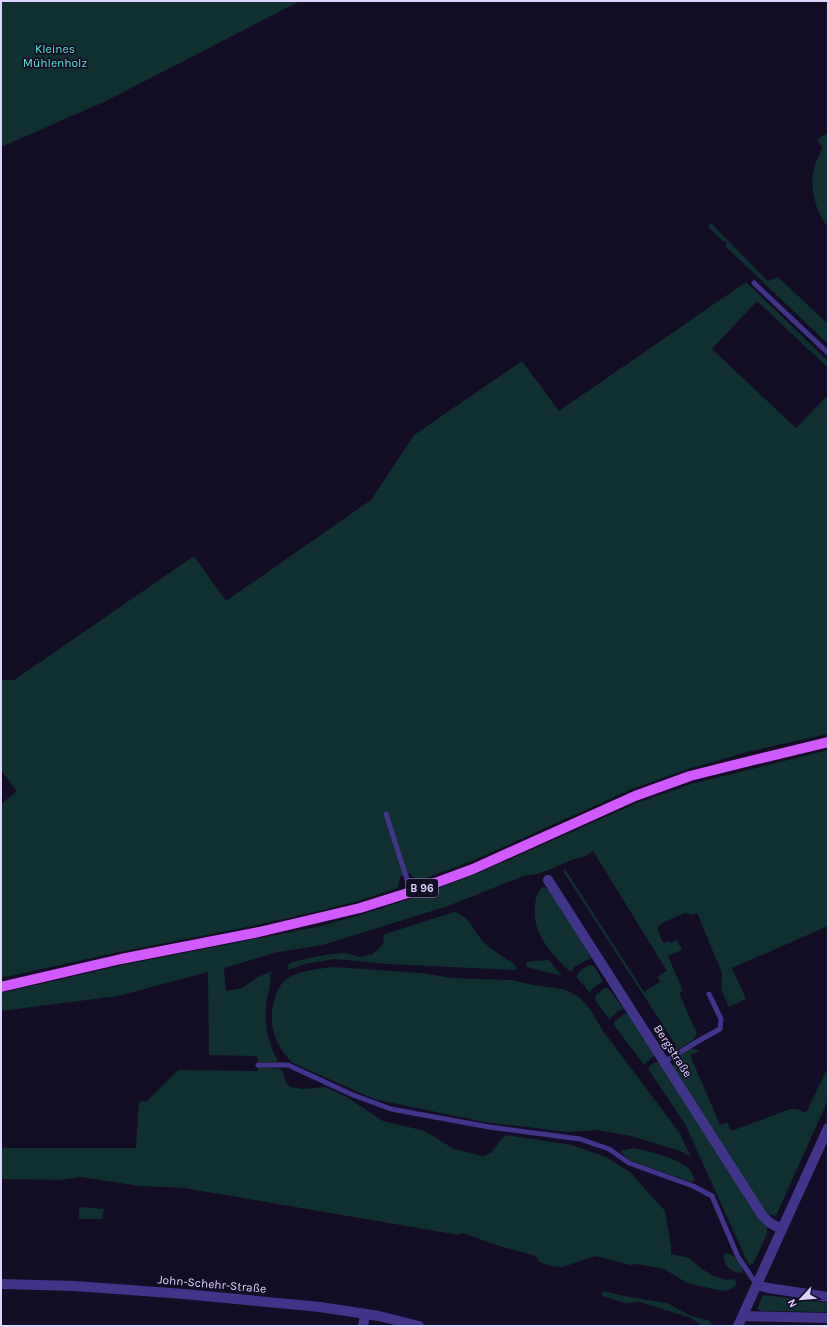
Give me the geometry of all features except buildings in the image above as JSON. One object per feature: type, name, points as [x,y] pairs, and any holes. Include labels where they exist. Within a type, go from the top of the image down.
[{"type":"main road","name":"B 96","points":[[1,987],[121,959],[319,919],[360,908],[410,892],[473,868],[641,794],[690,776],[828,742]]},
{"type":"street","name":"Bergstraße","points":[[548,880],[762,1215],[770,1223],[782,1230]]},
{"type":"street","points":[[738,1326],[828,1128]]},
{"type":"street","name":"John-Schehr-Straße","points":[[1,1284],[68,1286],[184,1294],[320,1307],[365,1314],[420,1326]]},
{"type":"street","points":[[757,1285],[828,1297]]},
{"type":"street","points":[[363,1326],[365,1314]]},
{"type":"street","points":[[743,1316],[828,1318]]},
{"type":"lane","points":[[754,283],[828,353]]},
{"type":"lane","points":[[386,814],[410,892]]},
{"type":"lane","points":[[664,1062],[720,1029],[721,1019],[709,994]]},
{"type":"lane","points":[[258,1065],[288,1065],[353,1095],[391,1109],[489,1127],[580,1139],[609,1149],[629,1163],[693,1186],[712,1196],[738,1257],[757,1285]]},
{"type":"green space","name":"Kleines Mühlenholz","points":[[1,1],[300,1],[106,101],[1,147]]},
{"type":"green space","points":[[828,132],[828,227],[819,213],[816,204],[813,179],[816,162],[822,148],[817,140]]},
{"type":"green space","points":[[711,223],[768,281],[778,277],[828,324],[828,344],[725,246],[727,244],[726,242],[724,242],[708,227]]},
{"type":"green space","points":[[746,282],[828,361],[826,366],[757,301],[712,349],[796,428],[828,395],[828,734],[751,751],[688,769],[632,789],[472,861],[418,881],[409,873],[400,877],[398,888],[358,901],[257,925],[119,952],[1,978],[1,804],[17,791],[1,770],[1,680],[14,680],[194,556],[226,601],[371,500],[414,435],[522,361],[559,411]]},
{"type":"green space","points":[[828,750],[828,926],[732,968],[746,999],[729,1007],[721,989],[722,973],[697,913],[691,915],[685,913],[664,922],[657,928],[663,943],[669,941],[670,943],[677,940],[682,950],[668,956],[683,991],[679,993],[697,1034],[692,1041],[671,1054],[667,1053],[677,1047],[563,871],[565,869],[644,992],[660,982],[657,977],[667,971],[593,851],[584,857],[574,859],[537,874],[523,876],[448,906],[323,945],[278,952],[224,968],[226,991],[242,988],[258,977],[272,971],[270,977],[270,989],[267,998],[266,1022],[270,1044],[277,1059],[276,1062],[258,1062],[257,1056],[209,1055],[208,972],[118,996],[1,1011],[1,993],[123,965],[321,926],[363,914],[413,898],[476,874],[637,803],[691,784]]},
{"type":"green space","points":[[545,887],[551,891],[591,958],[574,967],[572,971],[568,970],[547,947],[535,920],[536,899],[540,890]]},
{"type":"green space","points":[[454,912],[459,913],[466,919],[487,945],[514,964],[516,968],[515,970],[388,964],[335,959],[305,964],[288,970],[288,965],[292,962],[329,954],[347,953],[360,957],[373,954],[384,943],[383,937],[385,934]]},
{"type":"green space","points":[[550,961],[561,975],[527,967],[526,965],[527,962]]},
{"type":"green space","points":[[590,965],[594,966],[603,981],[592,989],[590,993],[577,978],[580,971]]},
{"type":"green space","points":[[333,967],[421,973],[452,978],[512,980],[533,985],[563,989],[579,997],[590,1009],[603,1031],[679,1132],[691,1157],[680,1151],[631,1136],[596,1130],[568,1132],[484,1122],[374,1099],[293,1063],[281,1048],[273,1030],[272,1012],[277,992],[284,981],[293,975],[310,970]]},
{"type":"green space","points":[[604,988],[608,988],[624,1009],[620,1010],[609,1019],[595,1000],[596,995]]},
{"type":"green space","points":[[624,1014],[628,1014],[655,1056],[644,1065],[614,1025],[614,1022]]},
{"type":"green space","points":[[690,1049],[699,1051],[690,1055],[720,1125],[727,1122],[731,1131],[790,1109],[797,1109],[806,1113],[828,1067],[828,1100],[776,1216],[764,1213],[672,1067],[678,1056]]},
{"type":"green space","points":[[655,1062],[659,1062],[767,1228],[767,1234],[753,1264],[750,1265],[747,1261],[685,1124],[648,1069]]},
{"type":"green space","points":[[258,1067],[280,1069],[283,1072],[286,1083],[291,1087],[303,1089],[325,1087],[345,1096],[383,1121],[425,1131],[454,1149],[483,1156],[491,1153],[503,1137],[507,1135],[572,1145],[606,1157],[630,1172],[665,1211],[671,1254],[689,1258],[702,1269],[714,1276],[726,1280],[735,1280],[737,1283],[734,1287],[727,1291],[713,1289],[687,1283],[664,1269],[637,1264],[631,1265],[595,1256],[563,1267],[551,1266],[539,1262],[536,1256],[496,1245],[463,1233],[459,1235],[184,1188],[140,1186],[81,1177],[61,1180],[1,1179],[1,1148],[136,1148],[139,1102],[147,1101],[178,1070],[258,1071]]},
{"type":"green space","points":[[634,1148],[680,1162],[693,1174],[694,1181],[691,1182],[629,1160],[620,1151]]},
{"type":"green space","points":[[79,1207],[104,1209],[102,1219],[79,1219]]},
{"type":"green space","points":[[726,1253],[737,1260],[743,1273],[735,1272],[726,1265],[724,1254]]},
{"type":"green space","points":[[604,1291],[667,1303],[689,1315],[710,1321],[712,1326],[702,1326],[691,1318],[640,1302],[624,1303],[602,1296]]},
{"type":"green space","points":[[763,1295],[828,1303],[828,1312],[764,1311],[757,1309]]}]
